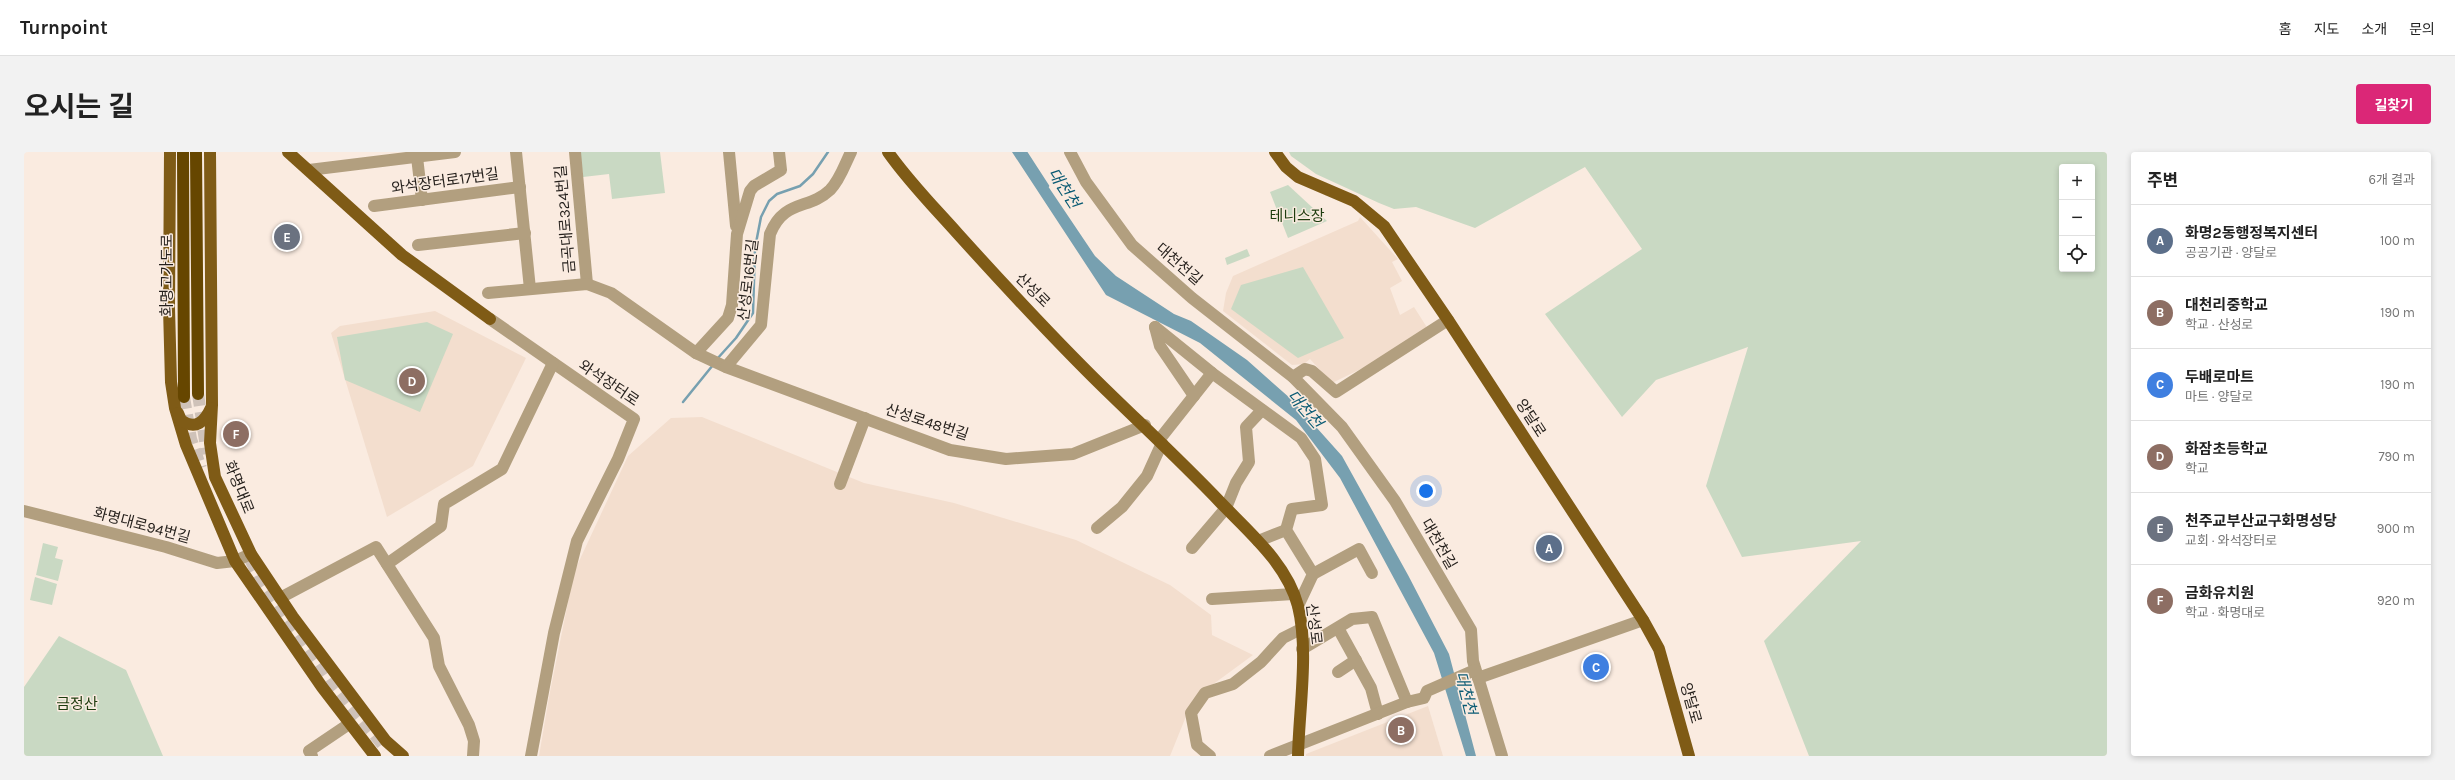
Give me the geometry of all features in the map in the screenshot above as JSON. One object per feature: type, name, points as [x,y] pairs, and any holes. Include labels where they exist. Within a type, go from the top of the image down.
[{"type":"highway","name":"화명고가도로","points":[[184,152],[184,397]]},
{"type":"highway","name":"화명고가도로","points":[[196,152],[196,349],[198,394]]},
{"type":"main road","points":[[170,152],[169,308],[171,382],[175,408],[186,445],[235,561],[349,724],[375,756]]},
{"type":"main road","name":"화명대로","points":[[210,152],[212,405],[210,443],[215,477],[251,554],[280,598],[386,741],[403,756]]},
{"type":"main road","name":"와석장터로","points":[[288,152],[402,255],[490,320]]},
{"type":"main road","name":"산성로","points":[[888,152],[914,186],[986,265],[1103,387],[1145,425],[1226,508],[1258,541],[1279,566],[1298,606],[1301,629],[1302,649],[1298,750]]},
{"type":"main road","name":"양달로","points":[[1275,152],[1286,167],[1298,177],[1354,201],[1384,226],[1448,320],[1643,620],[1659,649],[1689,756]]},
{"type":"main road","points":[[196,349],[210,302]]},
{"type":"main road","points":[[169,308],[183,349]]},
{"type":"main road","points":[[175,408],[182,420],[193,425],[200,424],[206,419],[212,405]]},
{"type":"street","points":[[309,170],[455,152]]},
{"type":"street","points":[[516,152],[530,289]]},
{"type":"street","name":"금곡대로324번길","points":[[575,152],[587,284]]},
{"type":"street","points":[[696,353],[728,318],[732,305],[737,234],[729,152]]},
{"type":"street","points":[[737,234],[750,191],[754,186],[781,170],[779,152]]},
{"type":"street","name":"산성로16번길","points":[[726,367],[761,326],[770,234],[774,224],[780,215],[829,191],[836,184],[851,152]]},
{"type":"street","name":"대천천길","points":[[1070,152],[1086,182],[1132,244],[1192,298],[1292,377],[1320,404],[1342,427],[1395,501],[1471,630],[1474,674],[1502,756]]},
{"type":"street","points":[[417,157],[422,200]]},
{"type":"street","name":"와석장터로17번길","points":[[374,206],[520,187]]},
{"type":"street","points":[[418,245],[525,233]]},
{"type":"street","points":[[488,293],[587,284]]},
{"type":"street","name":"산성로48번길","points":[[587,284],[611,293],[696,353],[726,367],[950,450],[1006,459],[1073,454],[1145,425]]},
{"type":"street","name":"와석장터로","points":[[490,320],[634,419],[618,459],[577,541],[554,633],[531,756]]},
{"type":"street","points":[[1320,404],[1336,392],[1448,320]]},
{"type":"street","points":[[1194,396],[1160,346],[1155,327],[1212,373],[1301,438],[1315,459],[1322,505],[1292,509],[1286,530],[1313,574]]},
{"type":"street","points":[[387,564],[440,526],[444,504],[502,469],[553,364]]},
{"type":"street","points":[[1292,377],[1305,369],[1312,370],[1336,392]]},
{"type":"street","points":[[1097,528],[1122,507],[1147,476],[1161,442],[1212,373]]},
{"type":"street","points":[[1192,548],[1226,508],[1236,483],[1249,462],[1246,427],[1262,410]]},
{"type":"street","points":[[840,484],[865,418]]},
{"type":"street","name":"화명대로94번길","points":[[24,511],[166,547],[217,563],[235,561],[251,554]]},
{"type":"street","points":[[1258,541],[1286,530]]},
{"type":"street","points":[[280,598],[376,547],[434,638],[439,666],[469,725],[474,741],[473,756]]},
{"type":"street","points":[[1298,606],[1313,574],[1360,549],[1372,574]]},
{"type":"street","points":[[1212,599],[1293,594]]},
{"type":"street","points":[[1302,649],[1352,619],[1372,616],[1407,702]]},
{"type":"street","points":[[1270,756],[1298,750],[1407,702],[1424,698],[1428,691],[1434,688],[1643,620]]},
{"type":"street","points":[[1338,628],[1371,688],[1378,714]]},
{"type":"street","points":[[1210,756],[1197,745],[1191,713],[1205,693],[1233,684],[1260,662],[1283,638],[1301,629]]},
{"type":"street","points":[[1338,672],[1356,660]]},
{"type":"street","points":[[312,756],[309,751],[349,724]]},
{"type":"shaded area","points":[[1360,217],[1398,259],[1392,262],[1402,281],[1390,288],[1400,315],[1414,307],[1428,329],[1367,366],[1332,383],[1310,359],[1304,364],[1292,365],[1223,311],[1226,293],[1233,276],[1358,221]]},
{"type":"shaded area","points":[[435,311],[526,358],[473,466],[387,517],[331,333],[340,326]]},
{"type":"shaded area","points":[[702,417],[864,483],[954,503],[1076,540],[1170,585],[1211,615],[1212,635],[1253,655],[1193,699],[1170,756],[539,756],[549,697],[574,572],[628,456],[671,418]]},
{"type":"shaded area","points":[[1428,706],[1443,756],[1306,756],[1306,754]]},
{"type":"green space","points":[[580,152],[660,152],[665,193],[612,199],[609,174],[583,177]]},
{"type":"green space","points":[[1289,152],[2107,152],[2107,756],[1809,756],[1764,641],[1861,541],[1742,557],[1706,486],[1748,347],[1656,380],[1622,417],[1545,314],[1642,249],[1585,167],[1475,228],[1416,207],[1394,209],[1316,174],[1291,156]]},
{"type":"green space","name":"테니스장","points":[[1288,185],[1327,221],[1288,238],[1270,192]]},
{"type":"green space","points":[[1247,249],[1250,256],[1227,265],[1225,258]]},
{"type":"green space","points":[[1303,267],[1344,338],[1298,358],[1231,309],[1241,285]]},
{"type":"green space","points":[[427,322],[453,334],[420,412],[345,380],[337,337]]},
{"type":"green space","points":[[43,543],[58,547],[55,558],[63,560],[58,581],[36,575]]},
{"type":"green space","points":[[35,577],[57,584],[52,605],[30,600]]},
{"type":"green space","name":"금정산","points":[[59,636],[126,670],[163,756],[24,756],[24,687]]},
{"type":"water","name":"대천천","points":[[1012,152],[1025,152],[1095,256],[1116,276],[1174,314],[1191,321],[1247,360],[1291,399],[1342,456],[1408,575],[1449,654],[1476,756],[1466,756],[1434,653],[1340,478],[1296,420],[1200,343],[1106,295]]},
{"type":"waterway","points":[[717,359],[736,338],[753,313],[755,248],[761,217],[769,201],[777,194],[800,186],[813,174],[828,152]]},
{"type":"waterway","name":"대천천","points":[[1026,152],[1048,186]]},
{"type":"waterway","points":[[683,402],[713,365]]},
{"type":"tunnel","points":[[198,394],[207,454]]},
{"type":"tunnel","points":[[184,397],[191,439],[201,468]]},
{"type":"tunnel","points":[[250,559],[259,577],[332,683],[386,749]]},
{"type":"place","name":"천주교부산교구화명성당","points":[[287,237]]},
{"type":"place","name":"화잠초등학교","points":[[412,381]]},
{"type":"place","name":"금화유치원","points":[[236,434]]},
{"type":"place","name":"화명2동행정복지센터","points":[[1549,548]]},
{"type":"place","name":"두배로마트","points":[[1596,667]]},
{"type":"place","name":"대천리중학교","points":[[1401,730]]}]
